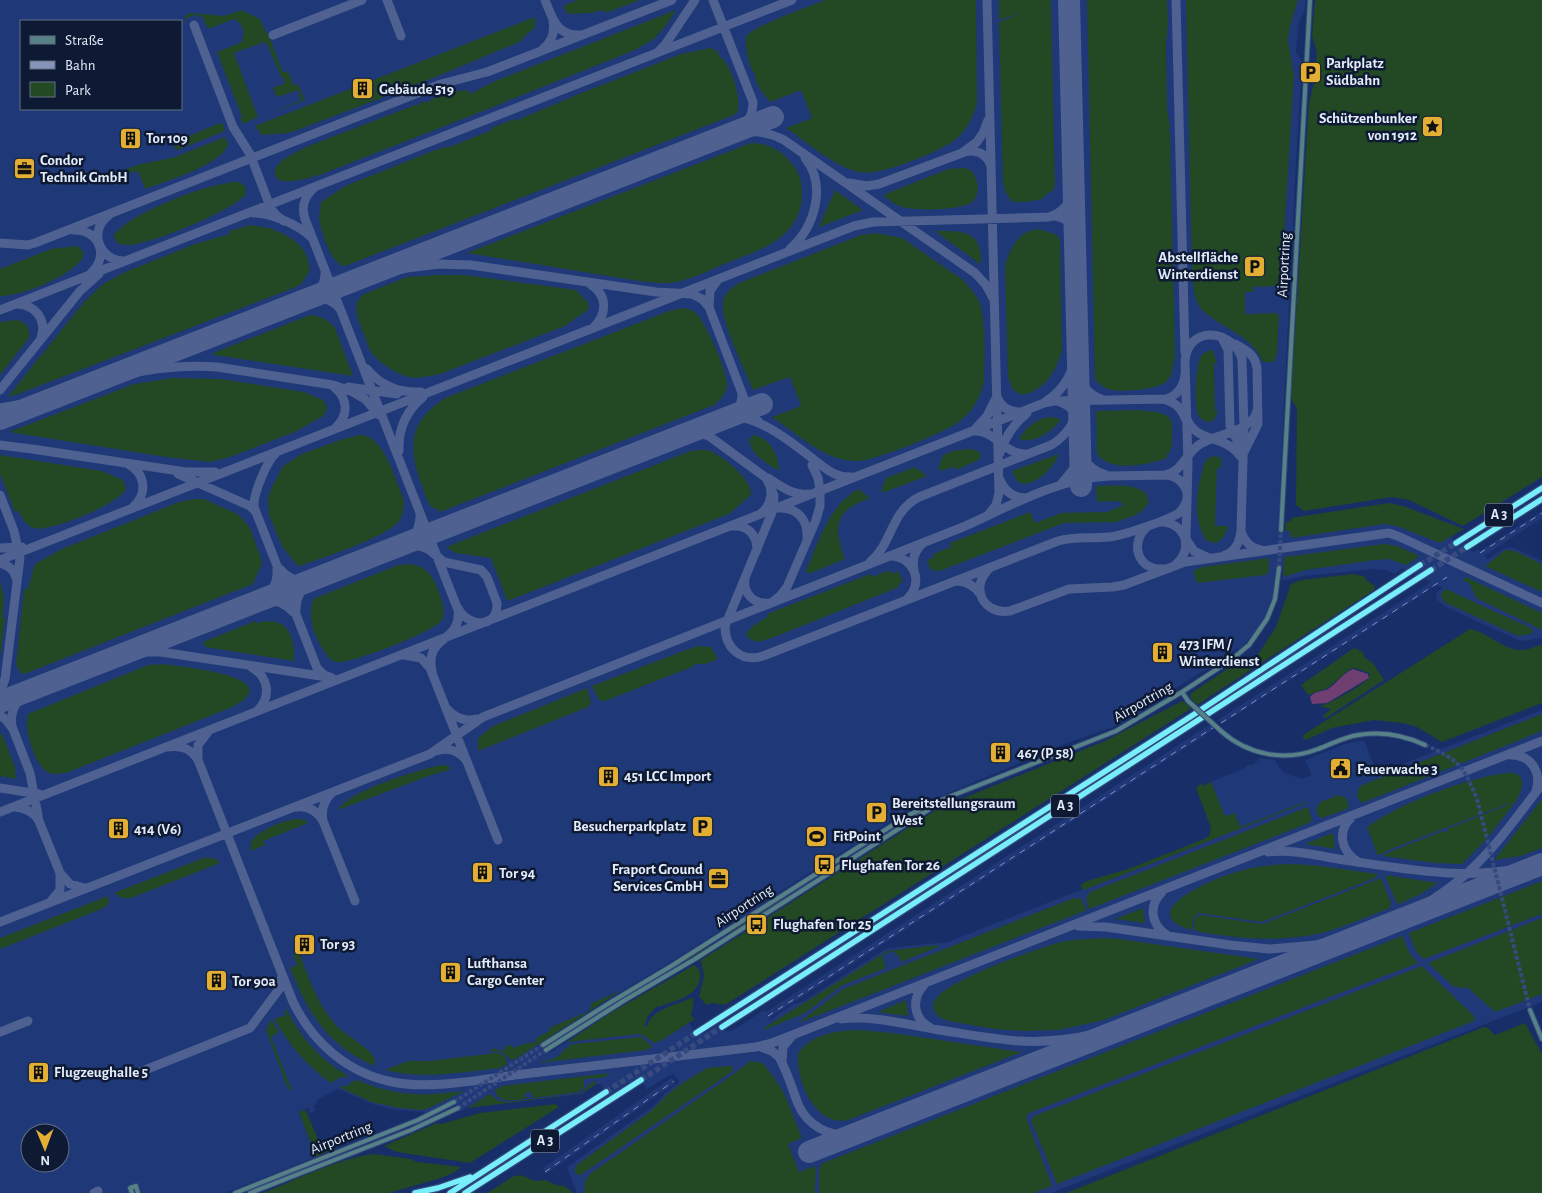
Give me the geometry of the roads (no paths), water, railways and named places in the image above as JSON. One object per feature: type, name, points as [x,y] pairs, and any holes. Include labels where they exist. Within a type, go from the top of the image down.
[{"type":"highway","name":"A 3","points":[[1456,543],[1542,488]]},
{"type":"highway","name":"A 3","points":[[1467,547],[1542,499]]},
{"type":"highway","name":"A 3","points":[[696,1034],[1190,717],[1420,566]]},
{"type":"highway","name":"A 3","points":[[722,1027],[1431,570]]},
{"type":"highway","name":"A 3","points":[[465,1193],[641,1080]]},
{"type":"highway","name":"A 3","points":[[450,1193],[606,1092]]},
{"type":"highway","points":[[415,1193],[457,1182],[484,1172]]},
{"type":"street","name":"Airportring","points":[[1281,530],[1310,0]]},
{"type":"street","name":"Airportring","points":[[543,1045],[673,965],[902,818],[961,792],[1116,731],[1182,692],[1241,653],[1258,635],[1274,604],[1278,568]]},
{"type":"street","points":[[1182,692],[1188,701],[1221,731],[1254,751],[1280,756],[1309,752],[1345,738],[1372,733],[1397,735],[1426,745]]},
{"type":"street","name":"Airportring","points":[[546,1050],[695,959],[917,816],[961,792]]},
{"type":"street","points":[[1530,1010],[1542,1039]]},
{"type":"street","name":"Airportring","points":[[236,1193],[418,1120],[454,1102]]},
{"type":"street","name":"Airportring","points":[[250,1193],[411,1130],[458,1108]]},
{"type":"street","points":[[131,1191],[136,1186],[138,1193]]},
{"type":"tunnel","points":[[1279,568],[1281,530]]},
{"type":"tunnel","points":[[1420,565],[1456,543]]},
{"type":"tunnel","points":[[1431,570],[1467,547]]},
{"type":"tunnel","points":[[1425,745],[1446,755],[1459,765],[1468,778],[1477,799],[1530,1010]]},
{"type":"tunnel","points":[[641,1080],[722,1027]]},
{"type":"tunnel","points":[[606,1092],[696,1033]]},
{"type":"tunnel","points":[[454,1102],[543,1045]]},
{"type":"tunnel","points":[[458,1108],[546,1050]]},
{"type":"railway","points":[[1480,553],[1542,513]]},
{"type":"railway","points":[[1221,723],[1447,577]]},
{"type":"railway","points":[[768,1016],[1214,727]]},
{"type":"railway","points":[[545,1172],[674,1081]]},
{"type":"place","name":"Parkplatz Südbahn","points":[[1310,72]]},
{"type":"place","name":"Gebäude 519","points":[[363,89]]},
{"type":"place","name":"Schützenbunker von 1912","points":[[1433,127]]},
{"type":"place","name":"Tor 109","points":[[130,138]]},
{"type":"place","name":"Condor Technik GmbH","points":[[24,169]]},
{"type":"place","name":"Abstellfläche Winterdienst","points":[[1254,266]]},
{"type":"place","name":"473 IFM / Winterdienst","points":[[1163,653]]},
{"type":"place","name":"467 (P 58)","points":[[1001,753]]},
{"type":"place","name":"Feuerwache 3","points":[[1341,769]]},
{"type":"place","name":"451 LCC Import","points":[[608,776]]},
{"type":"place","name":"Bereitstellungsraum West","points":[[876,812]]},
{"type":"place","name":"Besucherparkplatz","points":[[702,826]]},
{"type":"place","name":"414 (V6)","points":[[118,829]]},
{"type":"place","name":"FitPoint","points":[[817,836]]},
{"type":"place","name":"Flughafen Tor 26","points":[[825,865]]},
{"type":"place","name":"Tor 94","points":[[483,873]]},
{"type":"place","name":"Fraport Ground Services GmbH","points":[[719,878]]},
{"type":"place","name":"Flughafen Tor 25","points":[[757,924]]},
{"type":"place","name":"Tor 93","points":[[304,944]]},
{"type":"place","name":"Lufthansa Cargo Center","points":[[451,972]]},
{"type":"place","name":"Tor 90a","points":[[216,981]]},
{"type":"place","name":"Flugzeughalle 5","points":[[38,1072]]}]
